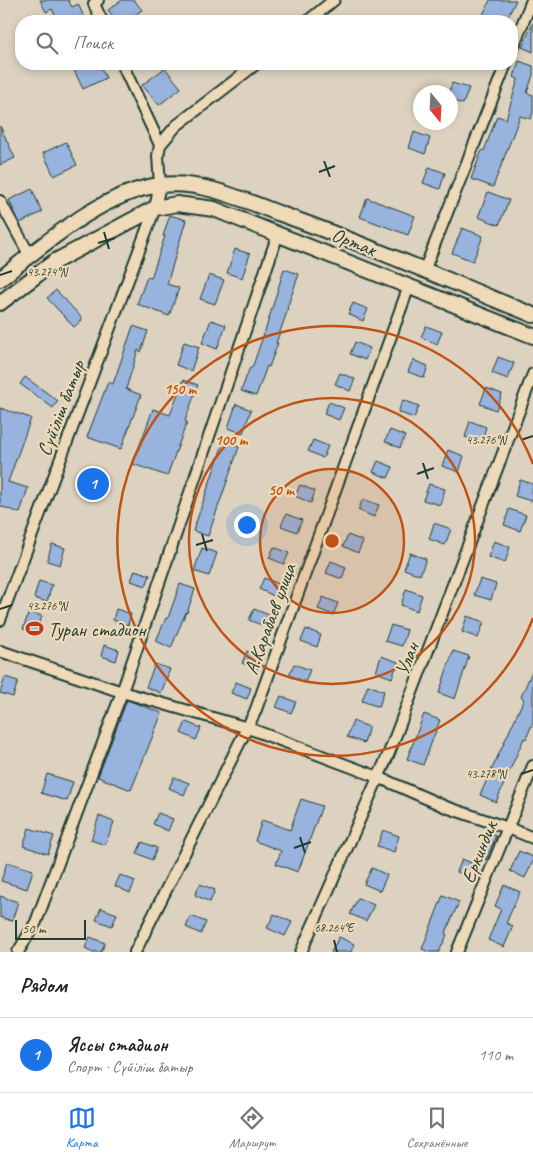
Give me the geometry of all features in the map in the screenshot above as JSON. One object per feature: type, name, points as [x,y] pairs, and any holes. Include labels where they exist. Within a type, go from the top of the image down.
[{"type":"street","points":[[315,15],[334,0]]},
{"type":"street","points":[[518,35],[532,0]]},
{"type":"street","points":[[94,1],[100,15]]},
{"type":"street","points":[[125,70],[160,145],[176,126],[248,70]]},
{"type":"street","points":[[424,271],[504,70]]},
{"type":"street","name":"Сүйіліш батыр","points":[[0,620],[156,208],[160,185],[158,156],[160,145]]},
{"type":"street","name":"Ортак","points":[[0,280],[47,242],[97,207],[125,194],[160,185],[186,185],[218,191],[344,236],[533,315]]},
{"type":"street","points":[[0,201],[30,256]]},
{"type":"street","name":"Ортак","points":[[0,303],[54,262],[156,208],[177,204],[214,209],[533,336]]},
{"type":"street","points":[[18,952],[36,922],[122,692],[278,234]]},
{"type":"street","name":"А.Карабаев улица","points":[[135,952],[222,774],[248,728],[276,656],[408,286]]},
{"type":"street","name":"Улан","points":[[301,952],[389,753],[533,374]]},
{"type":"street","points":[[0,650],[122,692],[248,728],[378,777],[446,807],[533,838]]},
{"type":"street","name":"Еркиндик","points":[[457,952],[533,766]]},
{"type":"building","points":[[40,0],[68,0],[72,7],[78,4],[83,15],[55,15],[52,9],[46,12]]},
{"type":"building","points":[[122,0],[134,0],[142,10],[135,15],[112,15],[108,10]]},
{"type":"building","points":[[490,0],[516,0],[509,15],[483,15]]},
{"type":"building","points":[[533,23],[533,52],[522,47]]},
{"type":"building","points":[[519,61],[533,66],[533,75],[527,93],[533,95],[533,112],[531,119],[520,116],[493,187],[471,179],[497,116],[506,119],[518,79],[514,77],[516,70],[518,70]]},
{"type":"building","points":[[74,70],[102,70],[106,78],[83,89]]},
{"type":"building","points":[[162,70],[167,70],[181,88],[159,105],[142,85]]},
{"type":"building","points":[[452,83],[469,88],[463,104],[458,102],[458,85],[451,85]]},
{"type":"building","points":[[0,126],[15,158],[0,165]]},
{"type":"building","points":[[414,132],[430,138],[425,154],[409,148]]},
{"type":"building","points":[[66,142],[77,165],[54,176],[43,153]]},
{"type":"building","points":[[429,167],[445,173],[440,189],[423,183]]},
{"type":"building","points":[[32,189],[42,212],[20,223],[9,200]]},
{"type":"building","points":[[488,192],[509,200],[499,225],[478,217]]},
{"type":"building","points":[[367,198],[415,216],[408,235],[360,217]]},
{"type":"building","points":[[170,215],[186,220],[167,284],[179,288],[169,316],[137,304],[147,277],[151,278]]},
{"type":"building","points":[[462,228],[483,236],[473,261],[452,253]]},
{"type":"building","points":[[235,249],[250,254],[242,278],[227,273]]},
{"type":"building","points":[[284,269],[299,274],[276,343],[278,343],[256,396],[241,391],[250,367],[252,368]]},
{"type":"building","points":[[209,275],[224,280],[215,304],[200,299]]},
{"type":"building","points":[[56,290],[83,319],[74,327],[47,298]]},
{"type":"building","points":[[353,303],[368,309],[363,321],[348,314]]},
{"type":"building","points":[[211,320],[226,325],[217,349],[202,343]]},
{"type":"building","points":[[133,326],[148,331],[141,352],[138,350],[126,389],[141,395],[121,449],[87,437],[108,382],[113,384]]},
{"type":"building","points":[[426,326],[442,332],[437,344],[421,337]]},
{"type":"building","points":[[184,342],[199,347],[191,371],[176,365]]},
{"type":"building","points":[[355,342],[370,348],[365,360],[350,354]]},
{"type":"building","points":[[498,357],[514,363],[508,379],[492,373]]},
{"type":"building","points":[[413,360],[428,366],[424,378],[408,372]]},
{"type":"building","points":[[340,373],[355,379],[350,391],[335,384]]},
{"type":"building","points":[[25,377],[58,401],[53,408],[20,384]]},
{"type":"building","points":[[183,380],[198,385],[185,421],[187,422],[167,476],[133,464],[153,409],[170,415]]},
{"type":"building","points":[[486,388],[502,394],[496,410],[480,404]]},
{"type":"building","points":[[403,400],[419,406],[414,418],[398,412]]},
{"type":"building","points":[[329,402],[344,408],[339,420],[324,414]]},
{"type":"building","points":[[236,404],[251,410],[243,433],[228,428]]},
{"type":"building","points":[[0,408],[31,418],[8,482],[28,488],[20,513],[0,506]]},
{"type":"building","points":[[470,421],[486,427],[481,443],[465,437]]},
{"type":"building","points":[[390,430],[405,436],[400,448],[385,441]]},
{"type":"building","points":[[313,440],[328,446],[323,458],[308,451]]},
{"type":"building","points":[[224,441],[239,447],[208,536],[193,531]]},
{"type":"building","points":[[448,450],[464,456],[459,472],[442,466]]},
{"type":"building","points":[[378,461],[393,467],[388,478],[373,472]]},
{"type":"building","points":[[520,480],[533,484],[531,501],[515,496]]},
{"type":"building","points":[[429,484],[445,489],[440,505],[423,500]]},
{"type":"building","points":[[300,485],[315,491],[311,503],[295,496]]},
{"type":"building","points":[[363,499],[379,505],[374,517],[358,510]]},
{"type":"building","points":[[509,509],[526,515],[520,531],[504,525]]},
{"type":"building","points":[[286,514],[302,520],[297,532],[281,526]]},
{"type":"building","points":[[434,523],[451,529],[445,545],[429,539]]},
{"type":"building","points":[[348,535],[363,541],[358,553],[343,546]]},
{"type":"building","points":[[494,541],[510,547],[505,563],[488,557]]},
{"type":"building","points":[[52,544],[65,548],[60,565],[47,561]]},
{"type":"building","points":[[274,547],[289,553],[284,564],[269,558]]},
{"type":"building","points":[[202,548],[217,553],[209,576],[194,571]]},
{"type":"building","points":[[410,553],[426,559],[420,575],[404,569]]},
{"type":"building","points":[[331,561],[346,567],[342,579],[326,573]]},
{"type":"building","points":[[135,570],[150,575],[146,586],[131,581]]},
{"type":"building","points":[[264,578],[279,584],[274,596],[259,589]]},
{"type":"building","points":[[480,579],[496,584],[491,600],[474,595]]},
{"type":"building","points":[[39,581],[52,585],[47,602],[34,598]]},
{"type":"building","points":[[180,584],[195,589],[187,613],[171,648],[156,641],[166,618],[168,618]]},
{"type":"building","points":[[406,589],[422,595],[417,611],[401,605]]},
{"type":"building","points":[[323,597],[338,603],[333,615],[318,609]]},
{"type":"building","points":[[116,609],[131,614],[128,625],[113,620]]},
{"type":"building","points":[[254,609],[269,615],[264,626],[249,620]]},
{"type":"building","points":[[29,612],[42,616],[36,633],[23,629]]},
{"type":"building","points":[[467,616],[484,622],[478,638],[462,632]]},
{"type":"building","points":[[391,625],[407,630],[402,646],[385,641]]},
{"type":"building","points":[[306,629],[321,635],[317,647],[301,641]]},
{"type":"building","points":[[104,645],[119,650],[116,661],[101,656]]},
{"type":"building","points":[[247,651],[262,657],[257,669],[242,663]]},
{"type":"building","points":[[453,651],[469,656],[455,699],[439,693]]},
{"type":"building","points":[[381,656],[398,662],[392,678],[376,672]]},
{"type":"building","points":[[155,664],[170,669],[161,693],[146,687]]},
{"type":"building","points":[[294,664],[310,670],[305,682],[289,675]]},
{"type":"building","points":[[533,669],[533,722],[496,802],[480,795],[524,699],[521,697]]},
{"type":"building","points":[[5,677],[18,681],[13,697],[0,693]]},
{"type":"building","points":[[236,682],[251,688],[247,699],[231,693]]},
{"type":"building","points":[[368,685],[384,691],[379,707],[362,701]]},
{"type":"building","points":[[281,696],[296,702],[291,713],[276,707]]},
{"type":"building","points":[[127,700],[162,713],[131,790],[98,777]]},
{"type":"building","points":[[424,714],[440,720],[423,765],[407,759]]},
{"type":"building","points":[[353,721],[369,727],[364,743],[347,737]]},
{"type":"building","points":[[186,722],[201,728],[196,740],[181,733]]},
{"type":"building","points":[[47,774],[73,782],[67,801],[41,793]]},
{"type":"building","points":[[174,777],[189,783],[184,795],[169,788]]},
{"type":"building","points":[[301,799],[322,806],[298,872],[276,864],[281,851],[255,841],[262,820],[290,830]]},
{"type":"building","points":[[158,813],[173,819],[168,831],[153,824]]},
{"type":"building","points":[[99,816],[114,822],[105,845],[91,840]]},
{"type":"building","points":[[29,828],[54,836],[48,854],[23,846]]},
{"type":"building","points":[[383,830],[399,836],[394,852],[377,846]]},
{"type":"building","points":[[486,832],[496,836],[486,860],[477,857]]},
{"type":"building","points":[[142,842],[157,848],[152,860],[137,853]]},
{"type":"building","points":[[519,851],[533,857],[525,878],[510,871]]},
{"type":"building","points":[[462,859],[479,866],[474,879],[457,872]]},
{"type":"building","points":[[7,862],[33,870],[27,889],[1,881]]},
{"type":"building","points":[[372,868],[387,875],[380,891],[364,884]]},
{"type":"building","points":[[120,875],[135,881],[130,893],[115,886]]},
{"type":"building","points":[[200,884],[215,890],[210,902],[195,895]]},
{"type":"building","points":[[504,885],[520,892],[506,923],[513,926],[504,947],[488,940],[501,909],[495,906]]},
{"type":"building","points":[[443,895],[459,902],[439,952],[429,952],[422,949]]},
{"type":"building","points":[[0,896],[18,902],[12,921],[0,917]]},
{"type":"building","points":[[358,898],[374,905],[366,921],[350,914]]},
{"type":"building","points":[[101,908],[117,914],[112,926],[96,920]]},
{"type":"building","points":[[274,914],[292,922],[285,936],[267,928]]},
{"type":"building","points":[[191,916],[206,922],[201,934],[186,927]]},
{"type":"building","points":[[90,937],[105,943],[101,952],[93,952],[85,948]]},
{"type":"building","points":[[339,937],[354,944],[351,952],[331,952]]},
{"type":"place","name":"Яссы стадион","points":[[93,484]]},
{"type":"place","name":"Туран стадион","points":[[34,629]]}]
